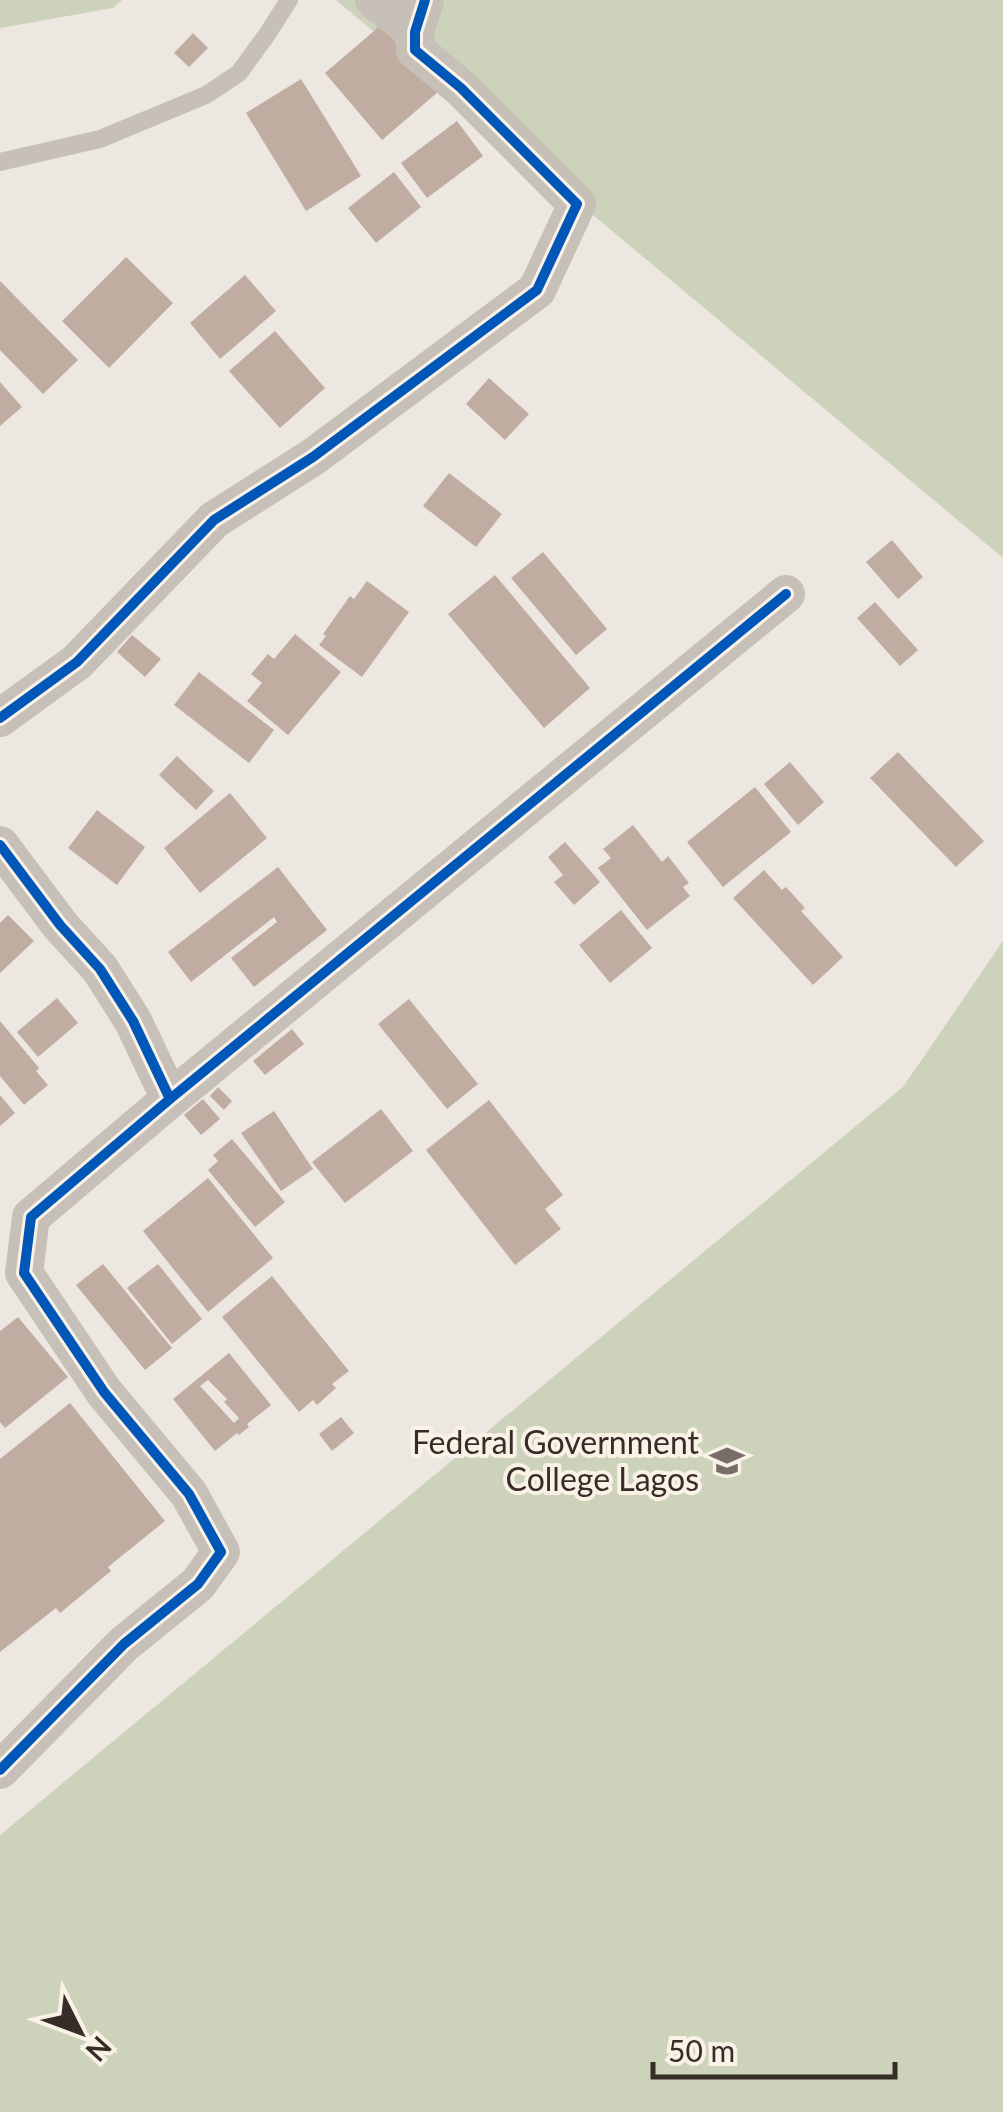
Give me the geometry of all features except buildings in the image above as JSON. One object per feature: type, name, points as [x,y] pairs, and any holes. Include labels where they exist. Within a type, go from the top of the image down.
[{"type":"street","points":[[0,718],[77,662],[214,520],[314,457],[536,290],[577,204],[461,88],[415,50],[420,16],[374,0]]},
{"type":"street","points":[[0,1770],[124,1644],[198,1584],[221,1552],[190,1494],[104,1392],[24,1274],[31,1217],[786,594]]},
{"type":"street","points":[[0,844],[60,925],[100,968],[133,1021],[170,1099]]},
{"type":"lane","points":[[0,162],[100,139],[206,95],[239,72],[289,0]]},
{"type":"green space","points":[[0,0],[122,0],[113,8],[0,28]]},
{"type":"green space","points":[[336,0],[1003,0],[1003,558]]},
{"type":"green space","name":"Federal Government College Lagos","points":[[1003,941],[1003,2112],[0,2112],[0,1835],[903,1087]]},
{"type":"cycle path","points":[[0,718],[77,662],[214,520],[313,457],[537,290],[577,204],[461,88],[415,50],[415,32],[425,0]]},
{"type":"cycle path","points":[[170,1099],[786,594]]},
{"type":"cycle path","points":[[0,845],[60,925],[100,969],[133,1021],[170,1099],[31,1217],[24,1273],[104,1392],[189,1494],[221,1552],[198,1584],[124,1644],[0,1770]]},
{"type":"place","name":"Federal Government College Lagos","points":[[727,1461]]}]
